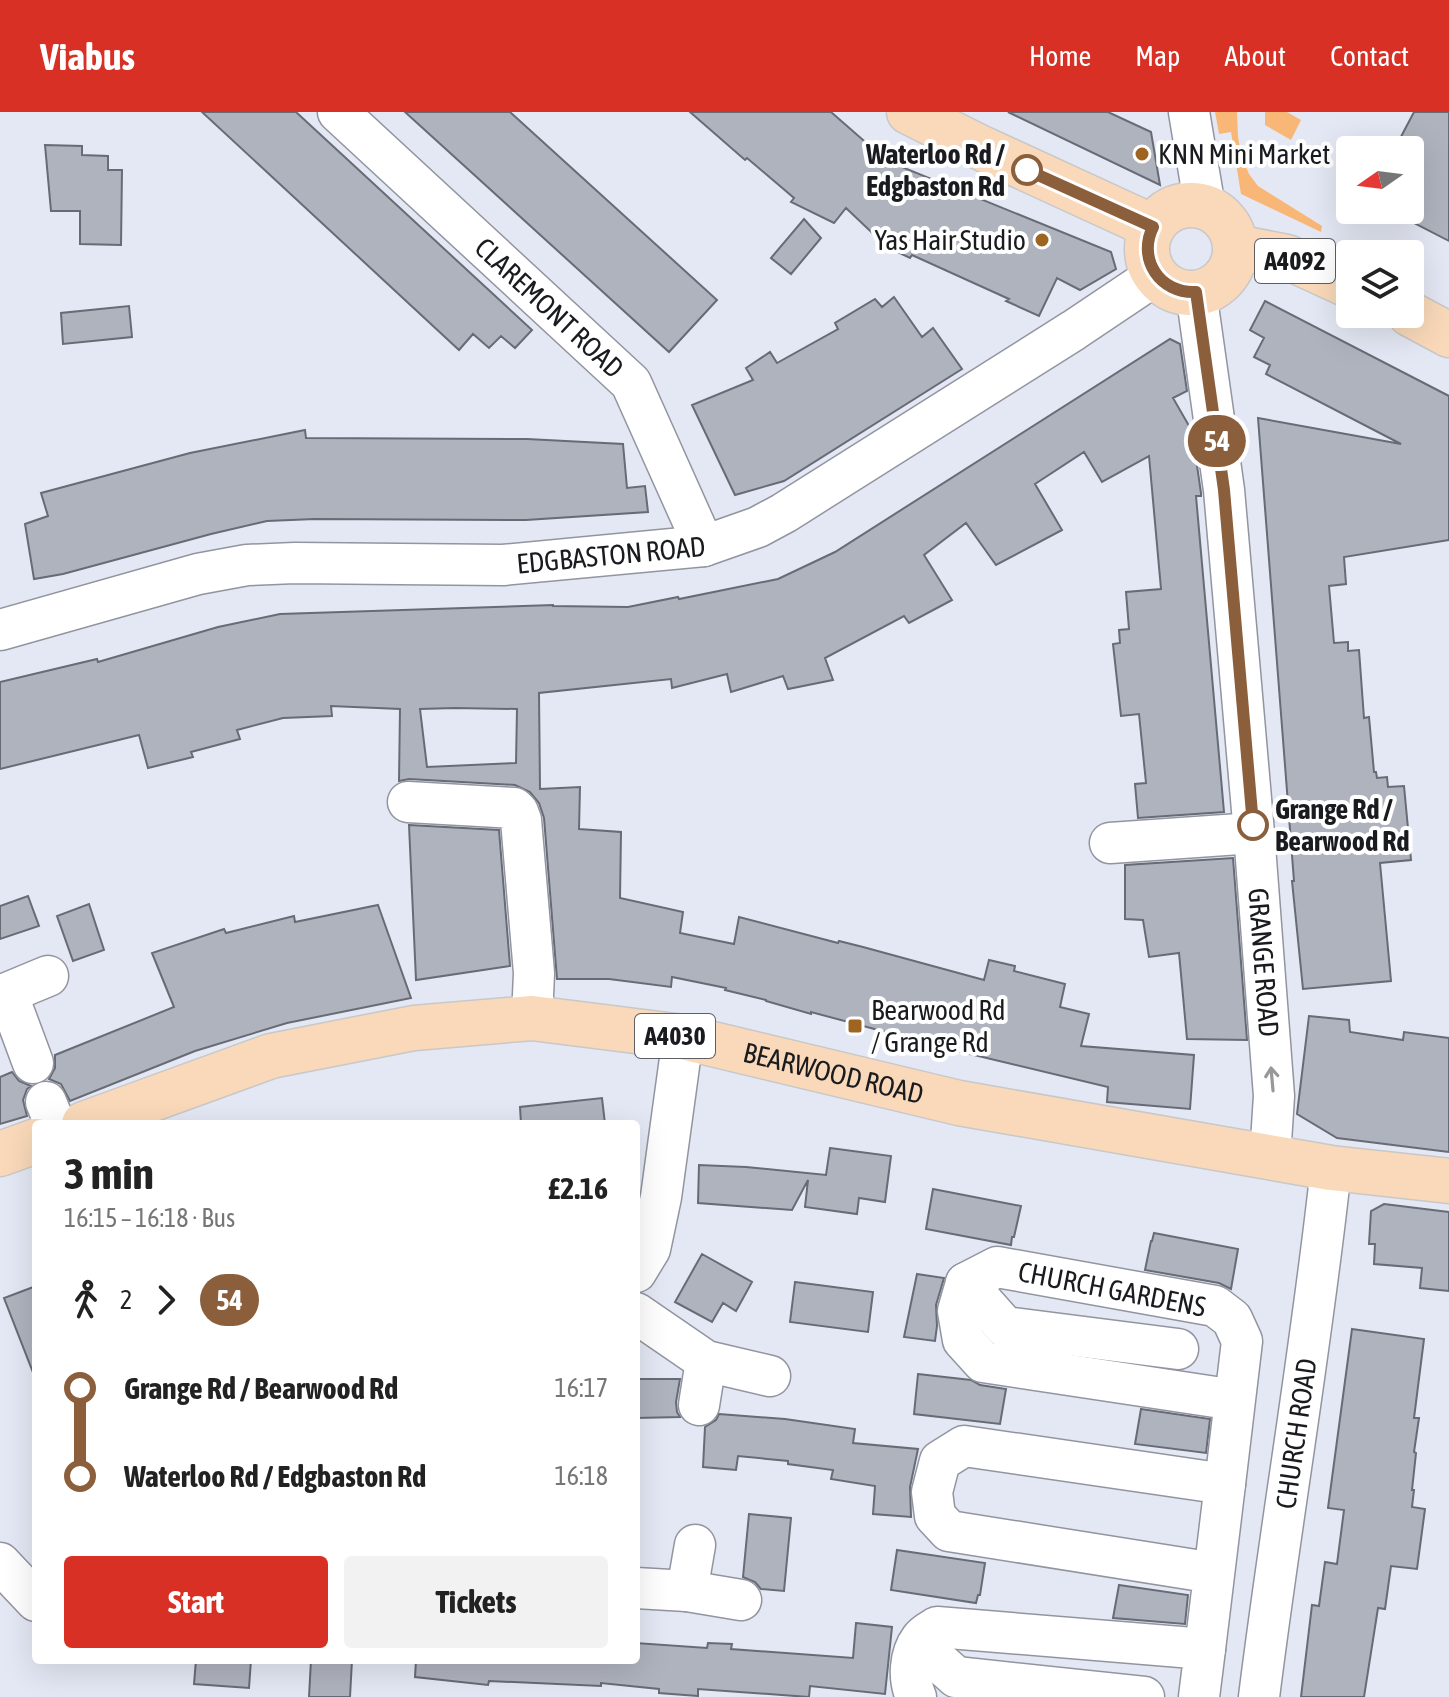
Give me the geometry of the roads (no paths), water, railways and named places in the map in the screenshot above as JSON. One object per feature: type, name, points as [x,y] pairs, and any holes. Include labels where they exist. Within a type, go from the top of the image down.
[{"type":"main road","points":[[909,112],[1153,227]]},
{"type":"main road","points":[[1194,205],[1215,212],[1229,226],[1236,247],[1233,264],[1213,287],[1196,292],[1175,289],[1162,282],[1150,265],[1147,247],[1153,227],[1162,216],[1178,207],[1194,205]]},
{"type":"main road","name":"A4092","points":[[1236,247],[1287,257],[1336,280]]},
{"type":"main road","points":[[1424,322],[1449,335]]},
{"type":"main road","name":"BEARWOOD ROAD","points":[[95,1120],[271,1056],[414,1028],[532,1018],[683,1037],[959,1103],[1331,1168],[1449,1181]]},
{"type":"main road","points":[[0,1154],[32,1132]]},
{"type":"street","name":"CLAREMONT ROAD","points":[[338,112],[631,383],[704,546]]},
{"type":"street","points":[[1189,112],[1205,208]]},
{"type":"street","name":"EDGBASTON ROAD","points":[[0,630],[198,574],[247,565],[503,565],[704,546],[758,527],[784,513],[1061,339],[1156,275]]},
{"type":"street","name":"GRANGE ROAD","points":[[1196,292],[1224,490],[1254,833],[1274,1096],[1270,1157]]},
{"type":"street","points":[[408,802],[514,808],[518,812],[534,973],[532,1018]]},
{"type":"street","points":[[1110,843],[1254,833]]},
{"type":"street","points":[[33,1063],[3,994],[48,976]]},
{"type":"street","points":[[640,1265],[650,1249],[661,1197],[683,1037]]},
{"type":"street","name":"CHURCH ROAD","points":[[1259,1697],[1331,1168]]},
{"type":"street","name":"CHURCH GARDENS","points":[[966,1283],[997,1267],[1215,1306],[1232,1319],[1242,1341],[1199,1697]]},
{"type":"street","points":[[966,1283],[1005,1327],[1178,1349]]},
{"type":"street","points":[[966,1283],[958,1311],[963,1340],[983,1362],[1235,1400]]},
{"type":"street","points":[[640,1316],[706,1361],[770,1376]]},
{"type":"street","points":[[699,1405],[706,1361]]},
{"type":"street","points":[[1214,1573],[949,1531],[935,1516],[932,1492],[940,1461],[964,1446],[1225,1484]]},
{"type":"street","points":[[687,1591],[695,1545]]},
{"type":"street","points":[[0,1563],[32,1597]]},
{"type":"street","points":[[640,1588],[687,1591],[741,1600]]},
{"type":"street","points":[[916,1697],[910,1666],[921,1637],[937,1627],[1205,1649]]},
{"type":"street","points":[[919,1644],[956,1677],[1144,1697]]},
{"type":"place","name":"KNN Mini Market","points":[[1142,154]]},
{"type":"place","name":"Waterloo Rd / Edgbaston Rd","points":[[1027,170]]},
{"type":"place","name":"Yas Hair Studio","points":[[1042,240]]},
{"type":"place","name":"Grange Rd / Bearwood Rd","points":[[1253,825]]},
{"type":"place","name":"Bearwood Rd / Grange Rd","points":[[855,1026]]}]
